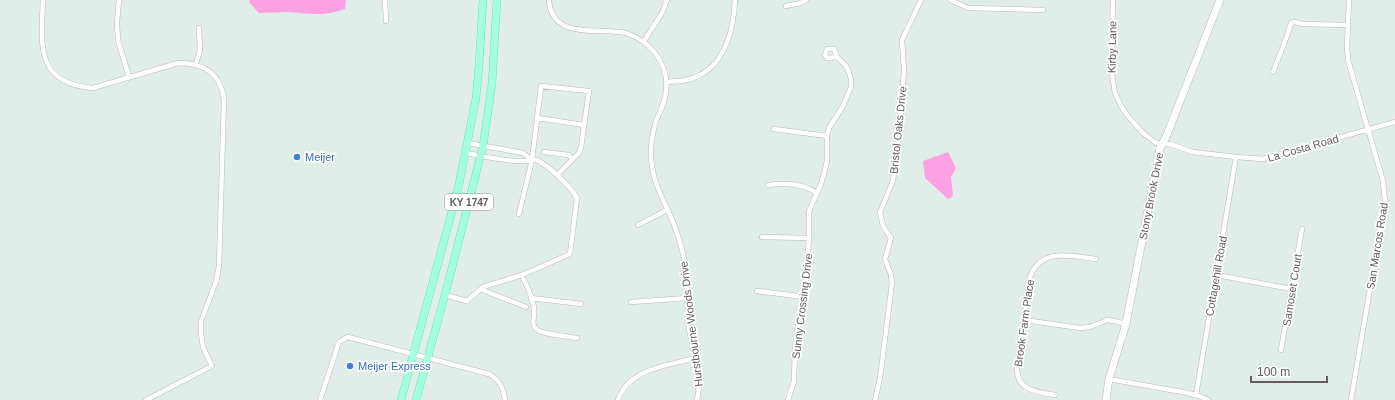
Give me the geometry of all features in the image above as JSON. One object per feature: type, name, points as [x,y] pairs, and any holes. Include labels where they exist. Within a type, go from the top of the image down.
[{"type":"main road","name":"KY 1747","points":[[401,400],[458,189],[466,153],[476,98],[483,0]]},
{"type":"main road","name":"KY 1747","points":[[416,400],[446,295],[483,146],[492,84],[497,0]]},
{"type":"street","points":[[43,0],[41,40],[42,53],[47,64],[63,81],[79,87],[93,88],[178,63],[192,63],[204,67],[216,76],[223,90],[224,100],[219,266],[216,282],[201,321],[200,333],[212,366],[146,400]]},
{"type":"street","points":[[120,0],[116,23],[118,40],[129,77]]},
{"type":"street","points":[[385,0],[386,21]]},
{"type":"street","name":"Hurstbourne Woods Drive","points":[[549,0],[553,15],[562,25],[577,30],[624,33],[644,41],[661,61],[667,82],[664,102],[656,120],[653,134],[651,159],[655,182],[677,231],[685,262],[686,298],[690,329],[699,374],[700,385],[698,400]]},
{"type":"street","points":[[644,41],[662,13],[668,0]]},
{"type":"street","points":[[667,82],[696,77],[706,72],[715,62],[721,54],[729,37],[733,20],[735,0]]},
{"type":"street","points":[[786,6],[802,3],[806,0]]},
{"type":"street","name":"Bristol Oaks Drive","points":[[875,400],[880,378],[892,284],[885,259],[891,238],[882,226],[880,212],[893,181],[904,70],[902,40],[921,0]]},
{"type":"street","points":[[950,0],[968,8],[1043,10]]},
{"type":"street","name":"Kirby Lane","points":[[1114,0],[1111,68],[1115,93],[1121,106],[1140,129],[1156,143],[1163,144]]},
{"type":"street","name":"Stony Brook Drive","points":[[1106,400],[1109,379],[1126,324],[1159,152],[1220,0]]},
{"type":"street","name":"San Marcos Road","points":[[1349,0],[1348,60],[1383,181],[1385,201],[1351,400]]},
{"type":"street","points":[[1273,72],[1291,23],[1348,25]]},
{"type":"street","points":[[196,64],[200,50],[199,28]]},
{"type":"street","name":"Sunny Crossing Drive","points":[[788,400],[794,381],[797,330],[805,297],[809,238],[809,211],[825,170],[827,161],[827,136],[833,121],[847,98],[851,86],[850,72],[837,57]]},
{"type":"street","points":[[519,214],[532,160],[541,86],[589,91],[581,147],[578,153],[557,175]]},
{"type":"street","points":[[537,118],[584,125]]},
{"type":"street","name":"La Costa Road","points":[[1163,144],[1170,144],[1193,152],[1263,159],[1395,122]]},
{"type":"street","points":[[774,129],[827,136]]},
{"type":"street","points":[[468,143],[523,153],[532,160]]},
{"type":"street","points":[[544,152],[569,155],[572,159]]},
{"type":"street","points":[[446,295],[467,301],[480,290],[522,275],[570,254],[577,198],[575,194],[548,166],[532,160],[522,162],[466,153]]},
{"type":"street","name":"Cottagehill Road","points":[[1196,395],[1236,157]]},
{"type":"street","points":[[768,185],[788,184],[800,186],[817,193]]},
{"type":"street","points":[[638,225],[667,210]]},
{"type":"street","name":"Samoset Court","points":[[1281,350],[1302,229]]},
{"type":"street","points":[[762,237],[809,238]]},
{"type":"street","name":"Brook Farm Place","points":[[1055,395],[1034,391],[1027,388],[1019,381],[1017,376],[1030,277],[1036,265],[1042,259],[1059,256],[1096,259]]},
{"type":"street","points":[[522,275],[531,298],[534,310],[533,325],[536,329],[542,332],[577,338]]},
{"type":"street","points":[[1217,276],[1291,289]]},
{"type":"street","points":[[480,290],[526,307]]},
{"type":"street","points":[[757,291],[805,297]]},
{"type":"street","points":[[531,298],[581,304]]},
{"type":"street","points":[[631,302],[686,298]]},
{"type":"street","points":[[1024,320],[1080,328],[1090,327],[1107,320],[1126,324]]},
{"type":"street","points":[[320,400],[339,342],[344,337],[351,337],[413,355],[489,374],[502,386],[505,400]]},
{"type":"street","points":[[618,400],[627,384],[642,373],[651,369],[695,358]]},
{"type":"street","points":[[1109,379],[1196,395],[1208,400]]},
{"type":"shaded area","points":[[250,0],[346,0],[345,9],[331,13],[316,14],[287,12],[259,13],[249,2]]},
{"type":"shaded area","points":[[948,152],[956,168],[951,177],[953,196],[948,199],[925,178],[923,161]]},
{"type":"place","name":"Meijer","points":[[297,157]]},
{"type":"place","name":"Meijer Express","points":[[350,366]]}]
